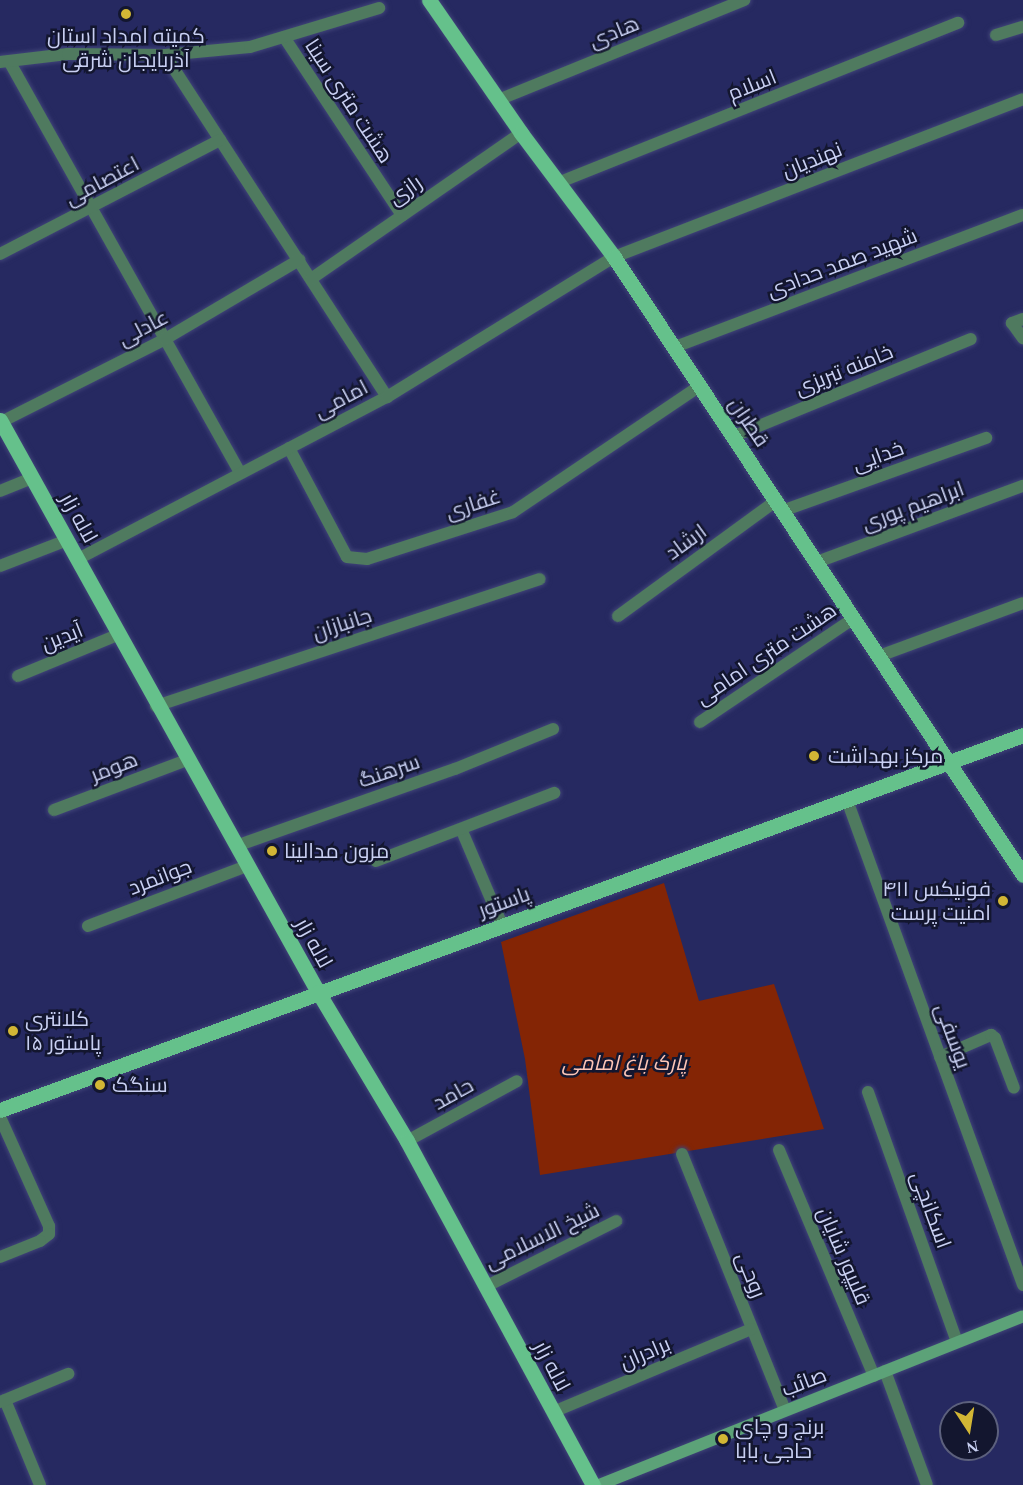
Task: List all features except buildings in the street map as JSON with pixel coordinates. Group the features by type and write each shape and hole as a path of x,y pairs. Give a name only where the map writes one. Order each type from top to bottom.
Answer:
{"main road":[{"name":"قطران","path":"429,0 521,133 560,182 614,257 1023,875"},
{"name":"لاله زار","path":"1,421 120,634 156,706 318,992 407,1141 593,1485"},
{"name":"پاستور","path":"0,1110 1023,735"},
{"name":"صائب","path":"599,1485 1023,1316"}],"street":[{"name":"هادی","path":"498,100 744,0"},
{"path":"240,473 92,209 5,62 68,54 165,55 250,47 379,8"},
{"name":"اسلام","path":"560,182 958,23"},
{"path":"996,35 1023,27"},
{"name":"هشت متری سینا","path":"284,37 402,215"},
{"path":"165,55 387,397"},
{"name":"نهندیان","path":"614,257 1023,99"},
{"name":"رازی","path":"311,279 521,133"},
{"name":"اعتصامی","path":"0,254 92,209 220,140"},
{"name":"شهید صمد حدادی","path":"675,347 1023,215"},
{"name":"امامی","path":"78,559 387,397 614,257"},
{"name":"عادلی","path":"1,421 165,339 299,260"},
{"path":"1023,319 1012,323 1023,338"},
{"name":"خامنه تبریزی","path":"732,437 971,339"},
{"name":"غفاری","path":"289,448 347,557 367,559 513,512 699,386"},
{"name":"خدایی","path":"779,506 986,438"},
{"path":"0,491 32,478"},
{"name":"ابراهیم پوری","path":"817,562 1023,486"},
{"name":"ارشاد","path":"618,616 779,506"},
{"path":"0,566 67,540"},
{"name":"جانبازان","path":"156,706 539,579"},
{"path":"879,656 1023,603"},
{"name":"هشت متری امامی","path":"700,722 854,618"},
{"name":"آیدین","path":"18,676 120,634"},
{"name":"سرهنگ","path":"236,846 455,769 553,729"},
{"name":"هومر","path":"54,810 187,760"},
{"path":"376,861 462,831 554,793"},
{"name":"یوسفی","path":"847,800 1023,1285"},
{"path":"462,831 502,925"},
{"name":"جوانمرد","path":"88,926 247,866"},
{"path":"940,1057 991,1035 995,1038 1014,1088"},
{"name":"حامد","path":"407,1141 517,1081"},
{"name":"اسکانچی","path":"868,1092 957,1342"},
{"path":"0,1117 49,1226 49,1234 40,1241 0,1257"},
{"name":"قلیپور شایان","path":"779,1150 927,1485"},
{"name":"روحی","path":"682,1154 785,1410"},
{"name":"شیخ الاسلامی","path":"485,1287 616,1221"},
{"name":"برادران","path":"553,1412 751,1329"},
{"path":"40,1485 3,1401 68,1374"}],"green space":[{"name":"پارک باغ امامی","path":"664,883 699,1001 774,984 824,1129 540,1175 525,1059 501,942"}],"place":[{"name":"کمیته امداد استان آذربایجان شرقی","path":"126,14"},
{"name":"مرکز بهداشت","path":"814,756"},
{"name":"مزون مدالینا","path":"272,851"},
{"name":"فونیکس ۴۱۱ امنیت پرست","path":"1003,901"},
{"name":"کلانتری ۱۵ پاستور","path":"13,1031"},
{"name":"سنگک","path":"100,1085"},
{"name":"برنج و چای حاجی بابا","path":"723,1439"}]}
